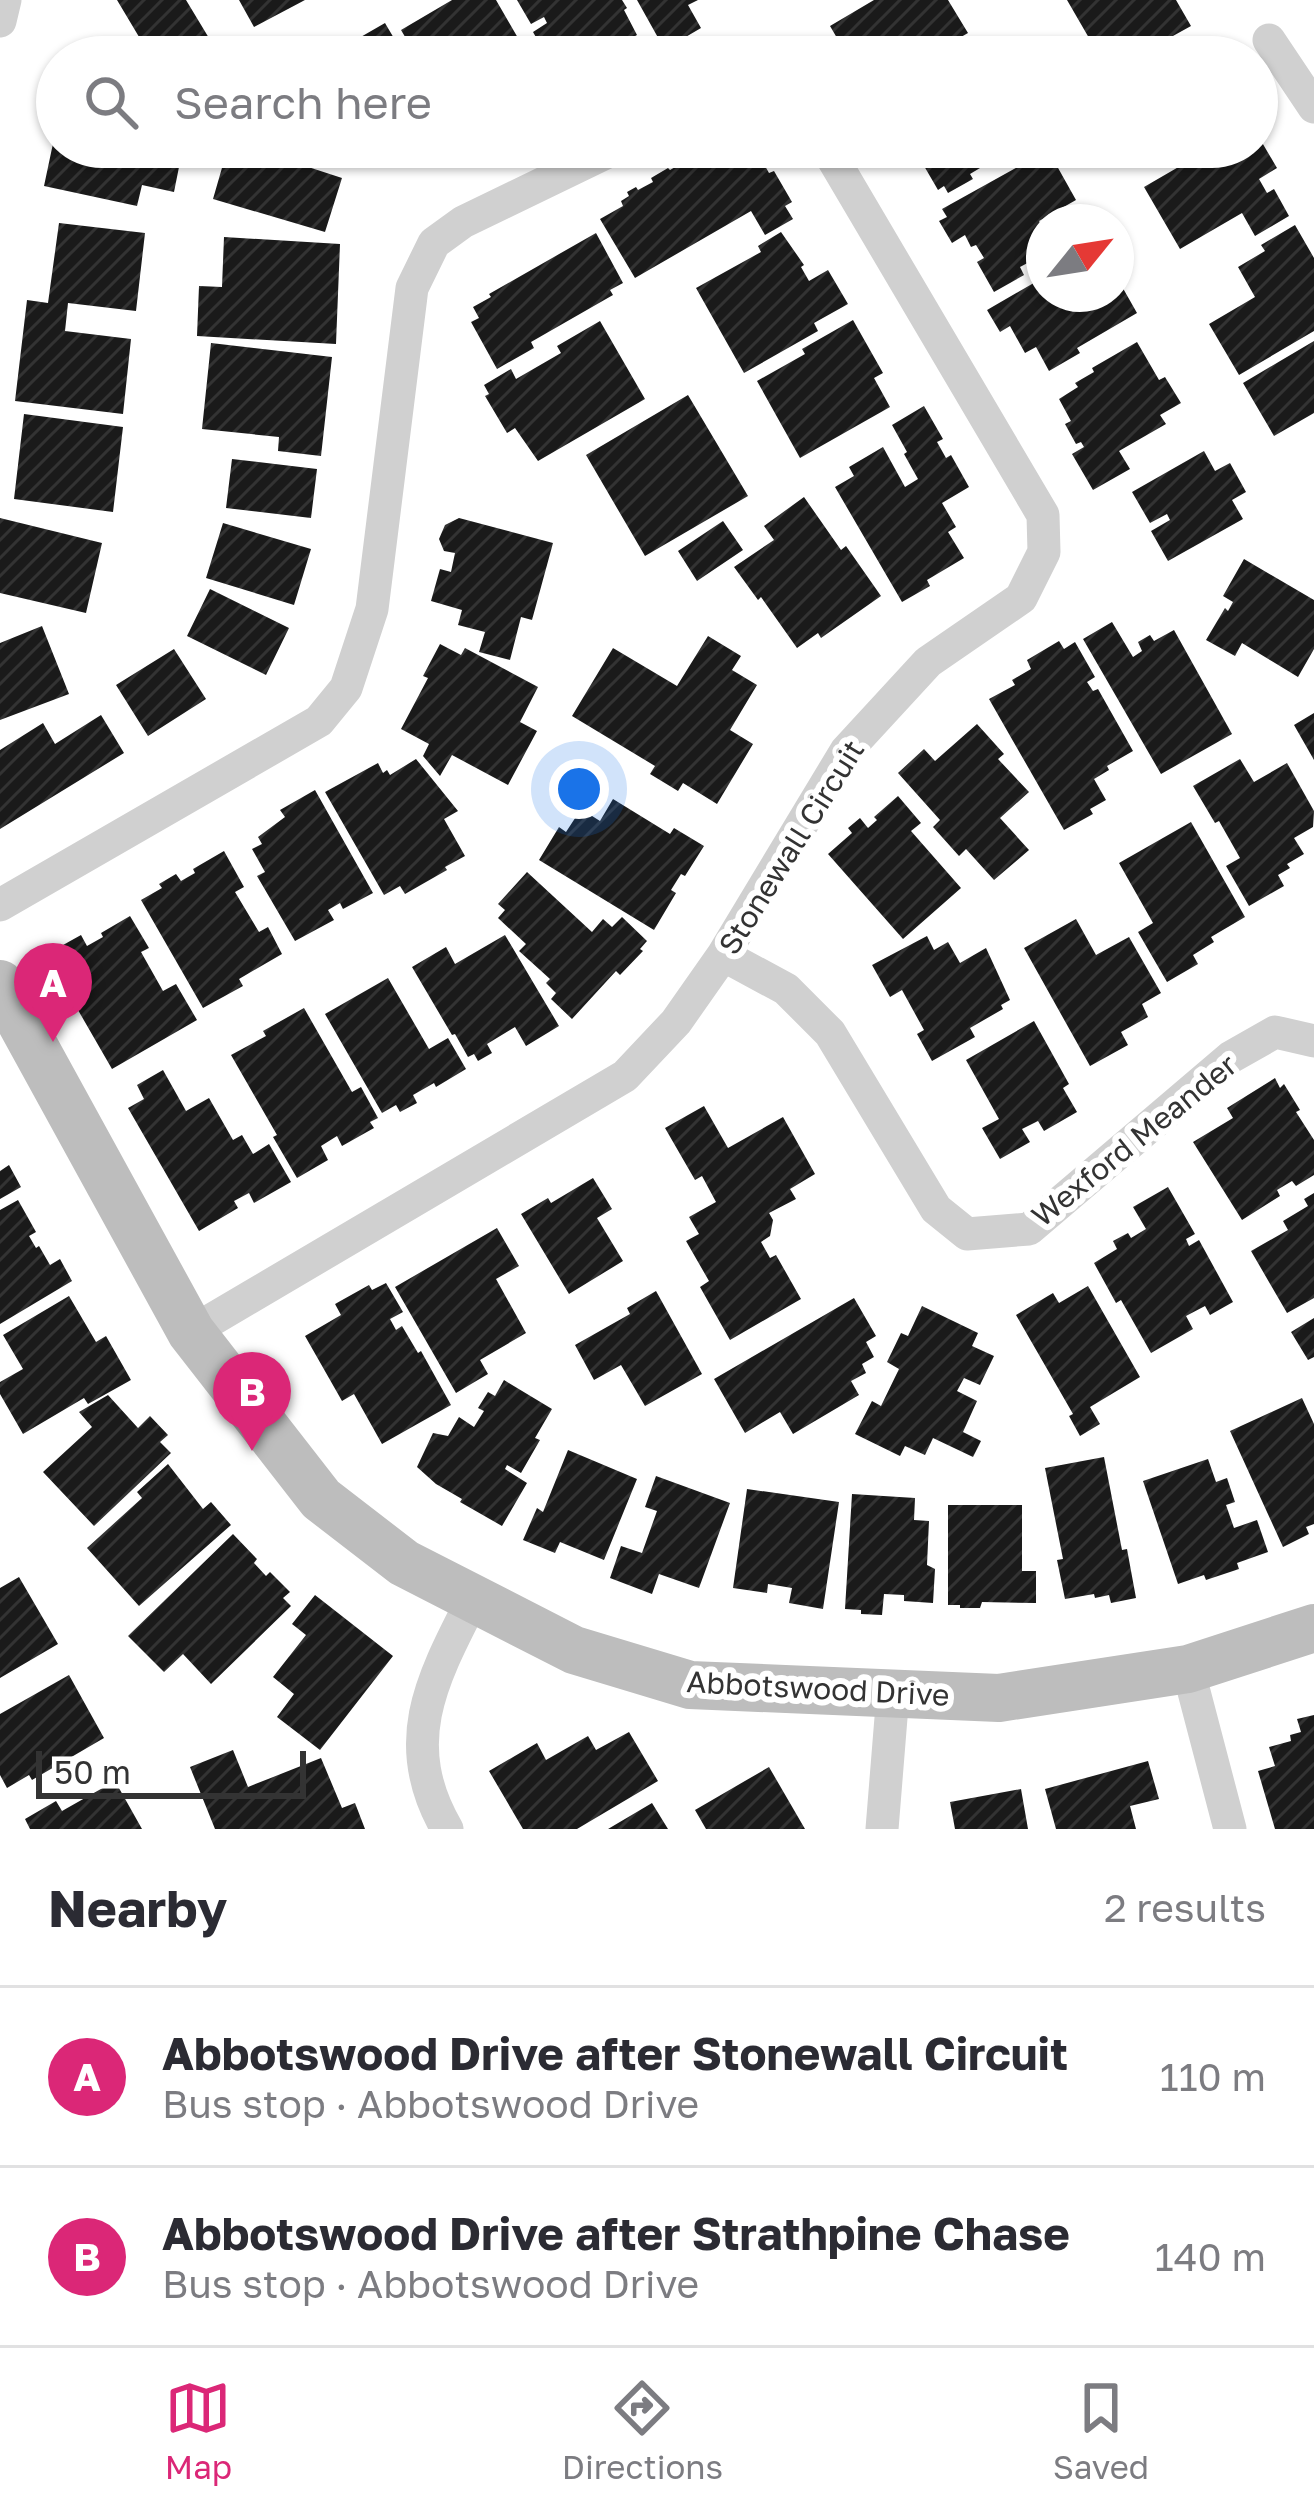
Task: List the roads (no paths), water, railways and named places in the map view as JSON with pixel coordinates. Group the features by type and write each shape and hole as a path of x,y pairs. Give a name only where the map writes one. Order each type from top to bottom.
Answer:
{"street":[{"path":"1278,53 1314,107"},
{"path":"0,905 320,721 333,705 346,688 372,610 412,288 434,243 463,222 575,168"},
{"name":"Stonewall Circuit","path":"190,1332 625,1076 676,1022 723,955 846,751 928,662 1021,598 1044,552 1042,515 838,168"},
{"name":"Wexford Meander","path":"723,955 786,989 830,1033 936,1209 967,1234 1029,1228 1231,1057 1275,1032 1314,1041"},
{"name":"Abbotswood Drive","path":"0,984 190,1332 321,1499 404,1563 574,1650 690,1685 999,1698 1188,1669 1314,1628"},
{"path":"447,1829 432,1804 420,1742 430,1690 473,1599"},
{"path":"1188,1669 1230,1829"},
{"path":"881,1829 893,1694"}],"place":[{"name":"Abbotswood Drive after Stonewall Circuit","path":"53,1042"},
{"name":"Abbotswood Drive after Strathpine Chase","path":"252,1451"}]}
